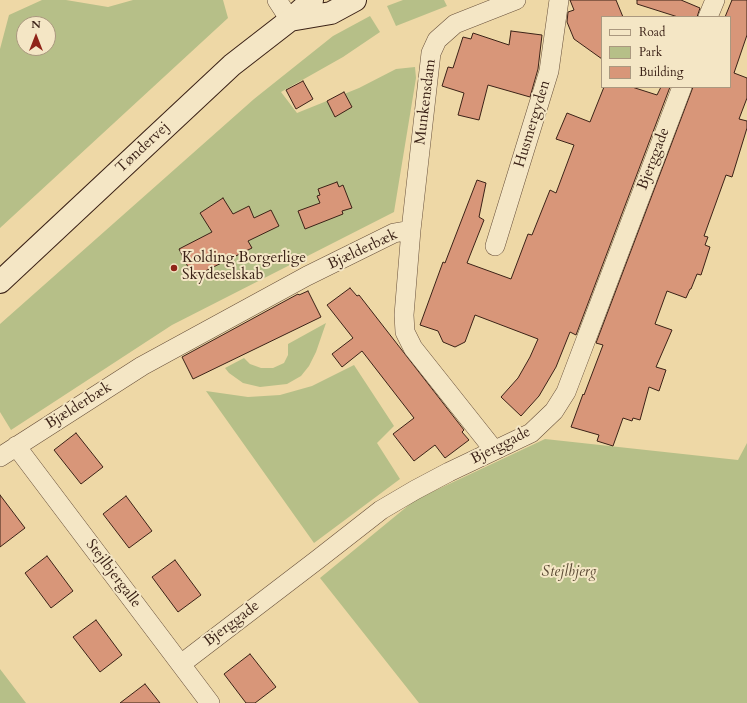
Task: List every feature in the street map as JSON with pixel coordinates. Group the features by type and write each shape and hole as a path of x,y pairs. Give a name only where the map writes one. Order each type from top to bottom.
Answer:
{"street":[{"path":"277,0 290,20"},
{"name":"Tøndervej","path":"0,282 232,65 290,20 312,0"},
{"name":"Tøndervej","path":"290,20 331,13 355,0"},
{"name":"Munkensdam","path":"411,230 431,53 437,40 455,24 516,0"},
{"name":"Husmergyden","path":"495,246 549,71 559,0"},
{"path":"708,16 715,0"},
{"name":"Bjerggade","path":"181,664 381,510 415,490 494,450 532,433 554,411 566,392 682,88"},
{"name":"Bjælderbæk","path":"0,456 154,359 307,276 394,233 411,230 404,315 405,332 413,348 494,450"},
{"name":"Stejlbjergalle","path":"16,446 210,703"}],"green space":[{"path":"42,0 66,0 108,7 133,0 223,0 228,18 0,228 0,49 9,15"},
{"path":"403,0 444,0 447,6 396,26 387,6"},
{"name":"Kolding Borgerlige Skydeselskab","path":"370,16 380,32 343,57 281,92 297,113 359,88 396,69 415,67 416,78 394,212 172,325 11,430 0,412 0,324 254,99 333,36"},
{"path":"326,323 316,352 309,366 301,376 287,384 260,387 243,383 229,373 225,368 244,358 250,364 261,368 273,368 284,363 288,355 288,344"},
{"path":"354,365 394,426 377,443 400,479 314,543 206,391 248,397 280,395 312,386"},
{"name":"Stejlbjerg","path":"545,439 738,460 747,443 747,703 419,703 320,578 415,500"},
{"path":"0,669 26,703 0,703"}],"building":[{"path":"570,0 616,0 623,16 601,16 601,58 574,39 567,22 568,12 574,10"},
{"path":"637,0 681,0 700,8 697,16 675,16 637,4"},
{"path":"732,0 747,0 747,35 734,73 747,78 747,98 739,119 747,121 747,128 732,177 726,175 704,236 708,237 705,245 710,247 701,275 697,274 686,298 667,291 655,324 672,330 656,367 666,370 659,391 649,387 640,420 633,418 632,421 623,418 613,446 597,441 599,435 571,427 603,345 596,343 693,88 731,88 731,16 725,16"},
{"path":"511,31 542,35 538,69 530,97 488,85 479,120 458,115 464,93 442,86 448,67 453,68 463,37 471,39 473,33 509,45"},
{"path":"303,81 313,99 296,109 286,90"},
{"path":"604,88 635,88 657,95 660,88 670,88 576,335 570,332 556,367 539,396 521,416 501,397 518,378 538,339 475,315 465,342 455,347 443,342 438,331 420,325 443,262 445,263 477,180 486,183 479,217 484,220 467,263 511,279 528,234 532,235 550,190 556,193 574,145 556,139 567,113 590,122"},
{"path":"344,92 352,107 335,117 327,101"},
{"path":"337,182 339,187 343,185 352,208 342,211 343,214 305,229 298,211 320,203 317,196 320,195 318,189"},
{"path":"223,198 233,214 249,206 254,218 271,210 279,226 248,241 252,248 193,277 179,249 212,232 200,213"},
{"path":"350,288 357,296 359,295 464,430 462,432 469,440 445,458 435,445 414,461 393,434 414,418 362,351 342,367 332,354 353,338 327,305"},
{"path":"308,291 321,317 193,379 182,357 298,294 299,295"},
{"path":"76,433 103,467 81,484 54,450"},
{"path":"0,495 25,528 0,547"},
{"path":"126,496 152,531 129,548 103,514"},
{"path":"47,556 73,591 51,608 25,573"},
{"path":"175,560 201,595 178,612 152,577"},
{"path":"96,620 122,655 100,672 73,637"},
{"path":"250,654 276,687 255,703 246,703 224,674"},
{"path":"145,684 160,703 120,703"}],"place":[{"name":"Kolding Borgerlige Skydeselskab","path":"174,268"}]}
